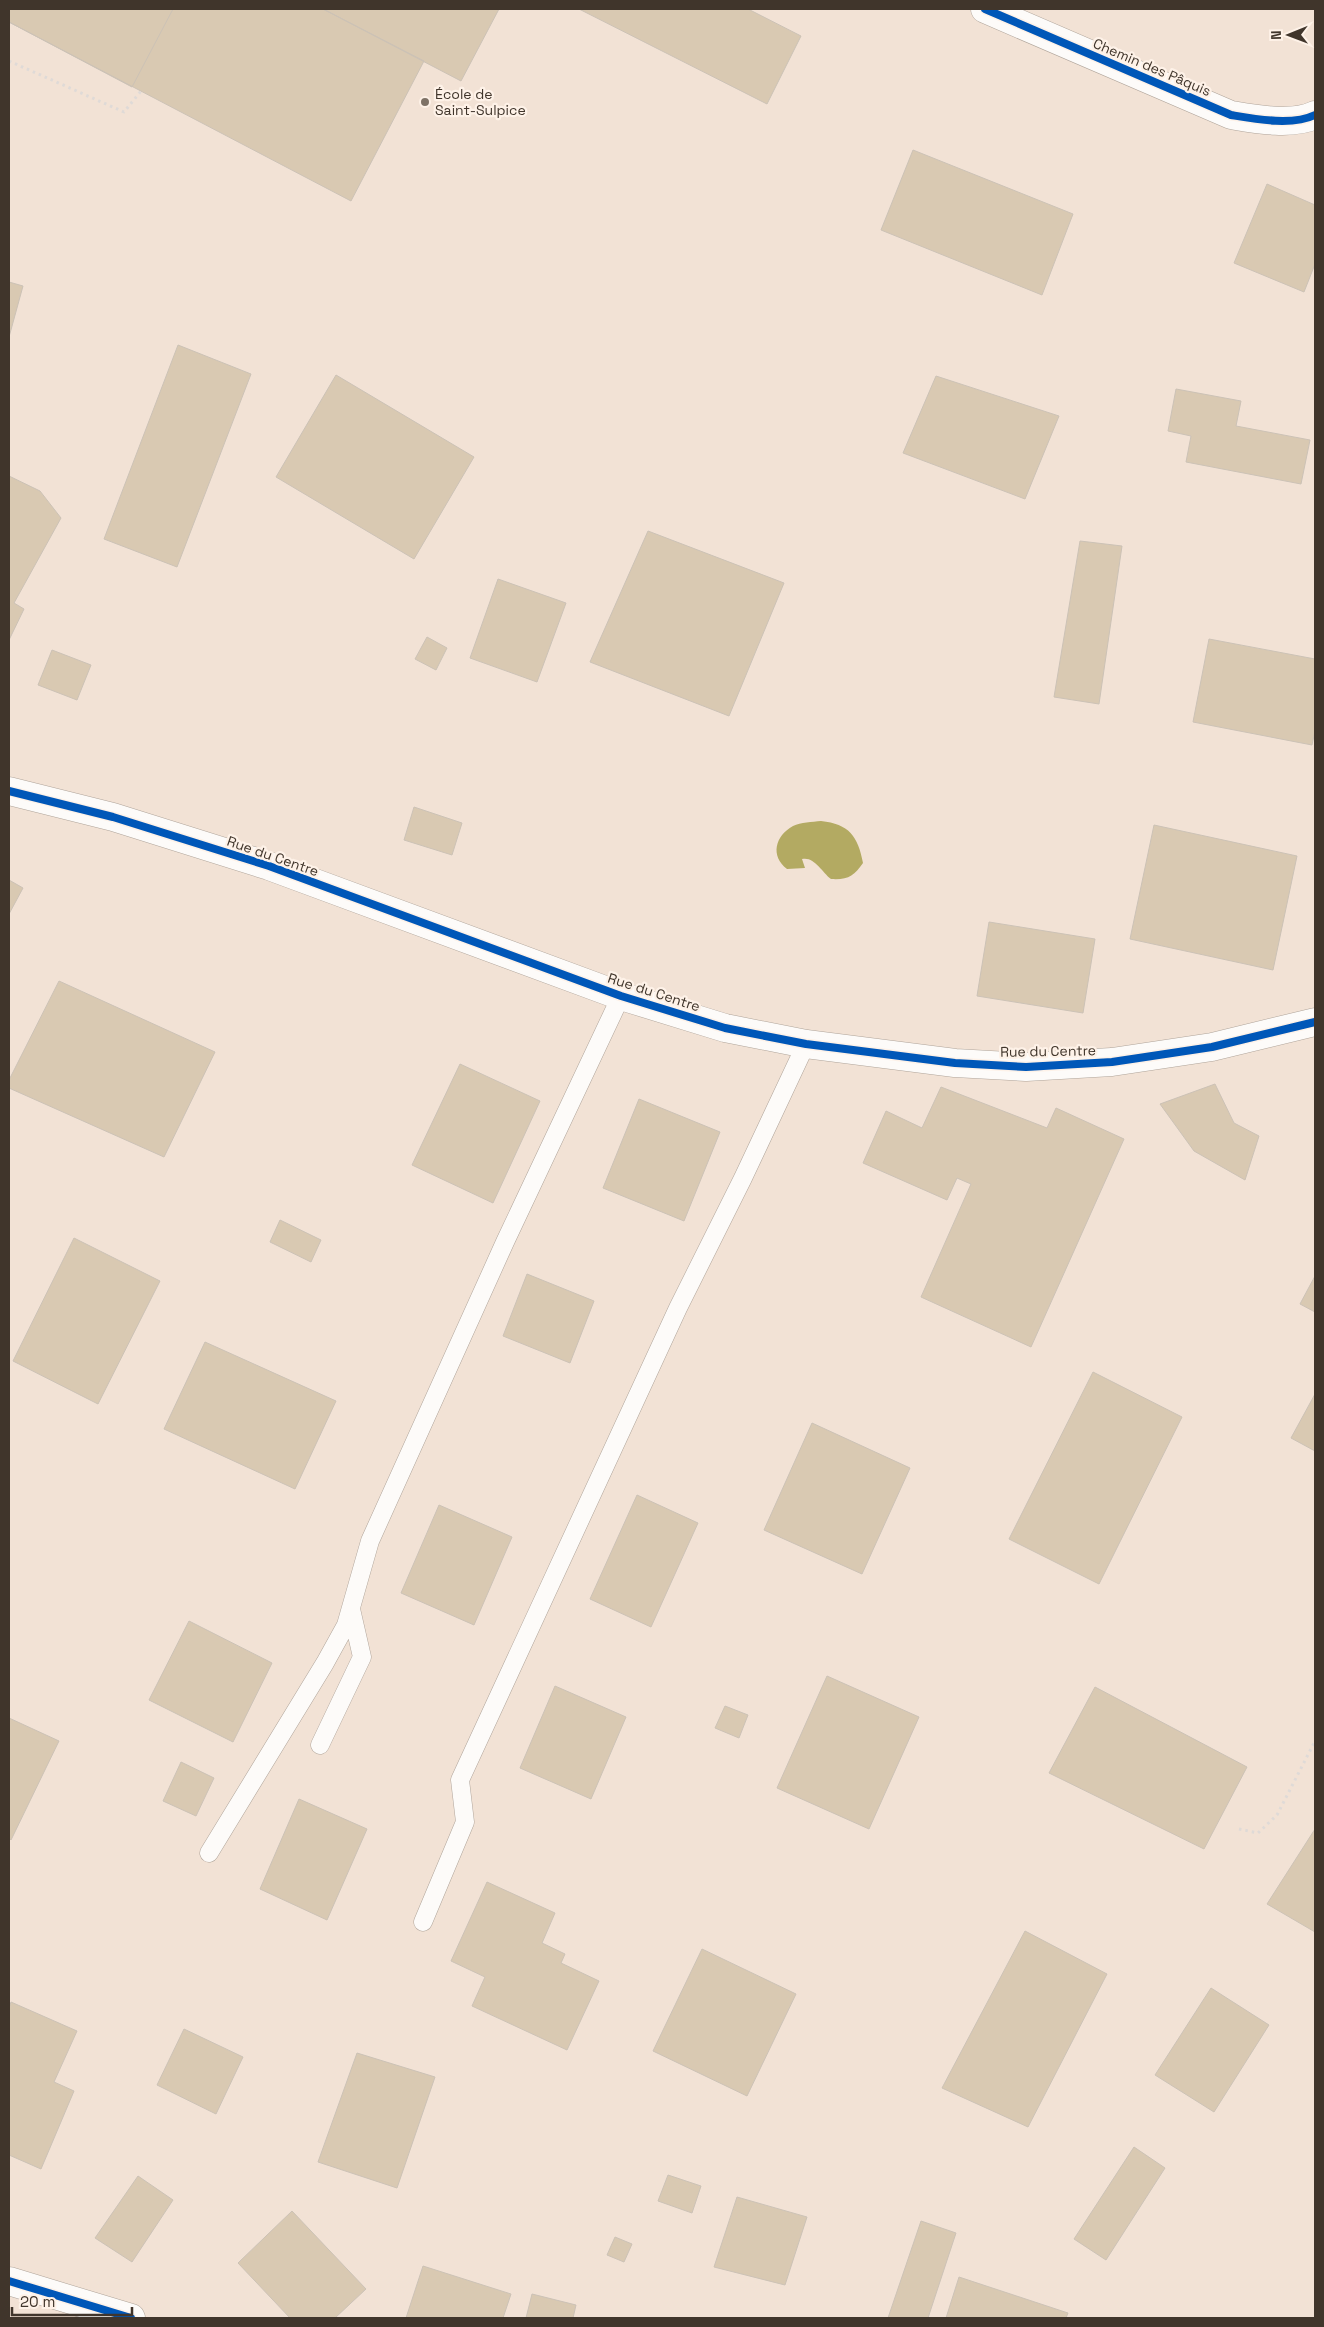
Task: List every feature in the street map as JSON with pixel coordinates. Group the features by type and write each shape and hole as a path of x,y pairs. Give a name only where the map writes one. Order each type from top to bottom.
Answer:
{"street":[{"name":"Chemin des Pâquis","path":"985,9 1231,115 1266,120 1308,118 1315,114"},
{"name":"Rue du Centre","path":"9,791 113,817 269,866 621,996 725,1028 806,1044 955,1063 1026,1067 1112,1062 1212,1047 1315,1022"},
{"path":"9,2281 131,2318"}],"lane":[{"path":"208,1853 325,1663 346,1624 370,1541 509,1233 621,996"},
{"path":"424,1922 465,1822 460,1780 678,1308 743,1178 806,1044"},
{"path":"320,1745 362,1657 351,1608"}],"path":[{"path":"9,61 124,112 140,90"},
{"path":"1240,1829 1258,1833 1277,1815 1315,1741"}],"shaded area":[{"path":"821,821 845,828 855,839 863,863 850,876 842,879 831,879 814,862 806,859 802,859 805,868 787,869 778,858 777,846 782,835 787,830 799,824"}],"building":[{"name":"École de Saint-Sulpice","path":"9,9 323,9 424,61 351,201 9,22"},
{"path":"9,9 173,9 132,87 9,22"},
{"path":"323,9 499,9 461,81"},
{"path":"579,9 748,9 801,36 767,104"},
{"path":"913,150 1073,214 1042,295 881,230"},
{"path":"1267,184 1315,205 1315,264 1304,292 1234,263"},
{"path":"9,282 23,286 9,337"},
{"path":"178,345 251,374 177,567 104,539"},
{"path":"336,375 474,457 414,559 276,477"},
{"path":"936,376 1059,416 1025,499 903,453"},
{"path":"1176,389 1241,401 1236,426 1310,440 1301,484 1186,462 1191,436 1168,431"},
{"path":"9,476 40,491 61,518 14,603 24,609 9,640"},
{"path":"648,531 784,583 729,716 590,662"},
{"path":"1080,541 1122,546 1099,704 1054,697"},
{"path":"498,579 566,603 537,682 470,658"},
{"path":"427,637 447,648 436,670 415,659"},
{"path":"1209,639 1315,659 1315,731 1312,745 1193,722"},
{"path":"52,650 91,665 77,700 38,685"},
{"path":"414,807 462,823 452,855 404,840"},
{"path":"1154,825 1297,856 1273,970 1130,939"},
{"path":"9,880 23,888 9,914"},
{"path":"989,922 1095,939 1083,1013 977,996"},
{"path":"59,981 215,1052 164,1157 9,1088 9,1080"},
{"path":"460,1064 540,1101 493,1203 412,1165"},
{"path":"1215,1084 1234,1123 1259,1136 1245,1180 1194,1151 1160,1104"},
{"path":"941,1087 1047,1128 1056,1108 1124,1139 1031,1347 921,1297 971,1184 957,1178 947,1200 863,1163 886,1111 922,1128"},
{"path":"639,1099 720,1132 684,1221 603,1188"},
{"path":"280,1220 321,1240 311,1262 270,1242"},
{"path":"74,1238 160,1281 98,1404 13,1361"},
{"path":"527,1274 594,1301 570,1363 503,1336"},
{"path":"1315,1276 1315,1312 1300,1304"},
{"path":"205,1342 336,1401 295,1489 164,1429"},
{"path":"1093,1372 1182,1417 1099,1584 1009,1539"},
{"path":"1315,1394 1315,1451 1291,1438"},
{"path":"812,1423 910,1468 862,1574 764,1530"},
{"path":"637,1495 698,1523 651,1627 590,1599"},
{"path":"439,1505 512,1537 474,1625 401,1593"},
{"path":"189,1621 272,1663 233,1742 149,1700"},
{"path":"827,1676 919,1717 869,1829 777,1788"},
{"path":"555,1686 626,1717 591,1799 520,1768"},
{"path":"1095,1687 1247,1767 1204,1849 1049,1773"},
{"path":"725,1706 748,1715 739,1738 715,1728"},
{"path":"9,1718 59,1741 11,1840 9,1838"},
{"path":"181,1762 214,1778 196,1816 163,1801"},
{"path":"299,1799 367,1829 327,1920 260,1889"},
{"path":"1315,1829 1315,1932 1267,1904"},
{"path":"487,1882 555,1913 542,1943 565,1954 561,1963 599,1981 567,2050 472,2006 485,1977 451,1961"},
{"path":"1025,1931 1107,1974 1028,2127 942,2088"},
{"path":"702,1949 796,1994 747,2096 653,2051"},
{"path":"1211,1988 1269,2025 1214,2112 1155,2075"},
{"path":"11,2002 77,2031 54,2082 74,2091 41,2169 9,2155 9,2008"},
{"path":"184,2029 243,2057 216,2114 157,2085"},
{"path":"357,2053 435,2077 397,2188 318,2162"},
{"path":"1134,2147 1165,2168 1106,2260 1074,2239"},
{"path":"668,2175 701,2186 692,2213 658,2201"},
{"path":"138,2176 173,2200 132,2262 95,2238"},
{"path":"737,2197 807,2217 785,2285 714,2267"},
{"path":"292,2211 366,2289 335,2318 290,2318 238,2263"},
{"path":"921,2221 956,2233 928,2318 888,2318"},
{"path":"615,2237 632,2244 624,2262 607,2255"},
{"path":"423,2266 511,2294 503,2318 406,2318"},
{"path":"959,2277 1068,2313 1066,2318 946,2318"},
{"path":"532,2294 576,2305 573,2318 526,2318"}],"cycle path":[{"path":"985,9 1231,115 1262,120 1285,121 1315,115"},
{"path":"9,791 113,817 269,866 621,996 725,1028 806,1044 955,1063 1026,1067 1112,1062 1212,1047 1315,1022"},
{"path":"9,2281 131,2318"}],"place":[{"name":"École de Saint-Sulpice","path":"425,102"}]}
